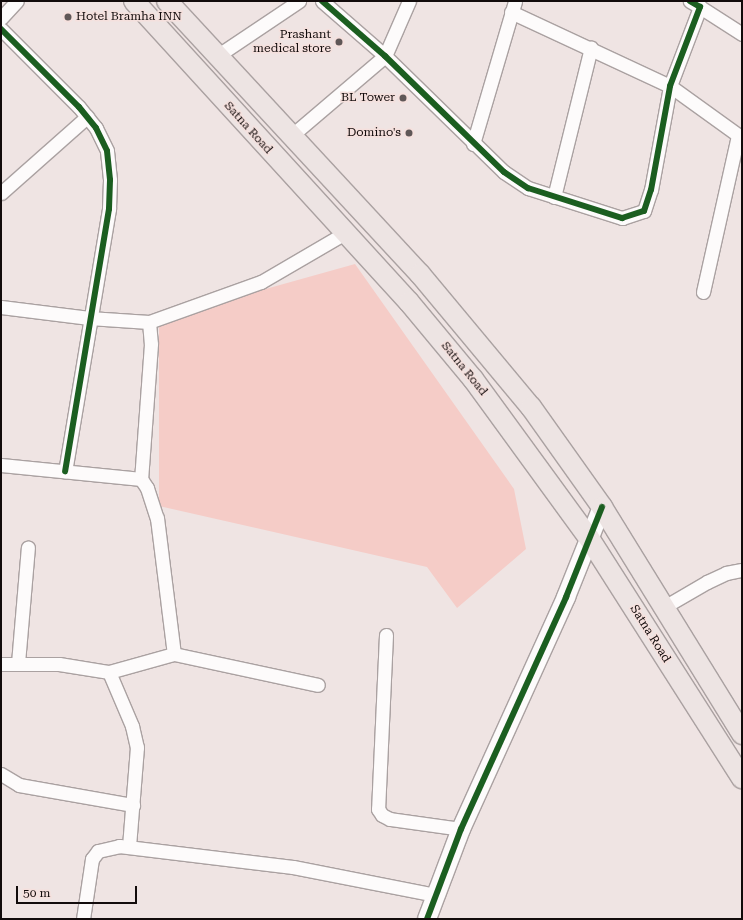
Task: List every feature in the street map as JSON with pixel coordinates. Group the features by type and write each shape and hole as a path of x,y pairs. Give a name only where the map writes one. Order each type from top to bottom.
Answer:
{"main road":[{"name":"Satna Road","path":"134,1 345,234 409,302 474,379 589,538 742,778"},
{"path":"167,1 420,274 531,407 602,507 742,734"}],"street":[{"path":"17,1 1,27 96,128 107,151 110,180 109,208 89,318 65,471"},
{"path":"217,56 299,1"},
{"path":"322,1 385,56 504,172 528,188 622,218 644,211 651,190 670,86 693,3 742,34"},
{"path":"291,136 385,56 409,1"},
{"path":"474,144 513,6 591,48 670,86 740,137 702,292"},
{"path":"554,197 591,48"},
{"path":"1,193 87,117"},
{"path":"1,307 89,318 149,322 262,282 345,234"},
{"path":"149,322 151,344 141,479 147,488 156,518 174,654"},
{"path":"1,465 141,479"},
{"path":"427,919 461,829 566,597 602,507"},
{"path":"18,663 28,547"},
{"path":"664,607 707,582 726,573 742,570"},
{"path":"386,635 378,809 382,815 390,818 461,829"},
{"path":"1,664 59,664 109,672 174,654 318,685"},
{"path":"109,672 135,736 138,762 129,847"},
{"path":"1,774 19,785 133,805"},
{"path":"82,919 95,855 98,851 108,847 129,847 293,867 436,895"}],"shaded area":[{"path":"355,264 514,489 526,549 457,608 427,567 159,506 159,319"}],"cycle path":[{"path":"322,1 385,56 504,172 528,188 622,218 644,211 651,190 670,86 700,7 690,1"},
{"path":"1,29 79,107 96,128 107,151 110,180 109,209 65,471"},
{"path":"427,919 461,829 566,597 602,507"}],"place":[{"name":"Hotel Bramha INN","path":"68,17"},
{"name":"Prashant medical store","path":"339,42"},
{"name":"BL Tower","path":"403,98"},
{"name":"Domino's","path":"409,133"}]}
